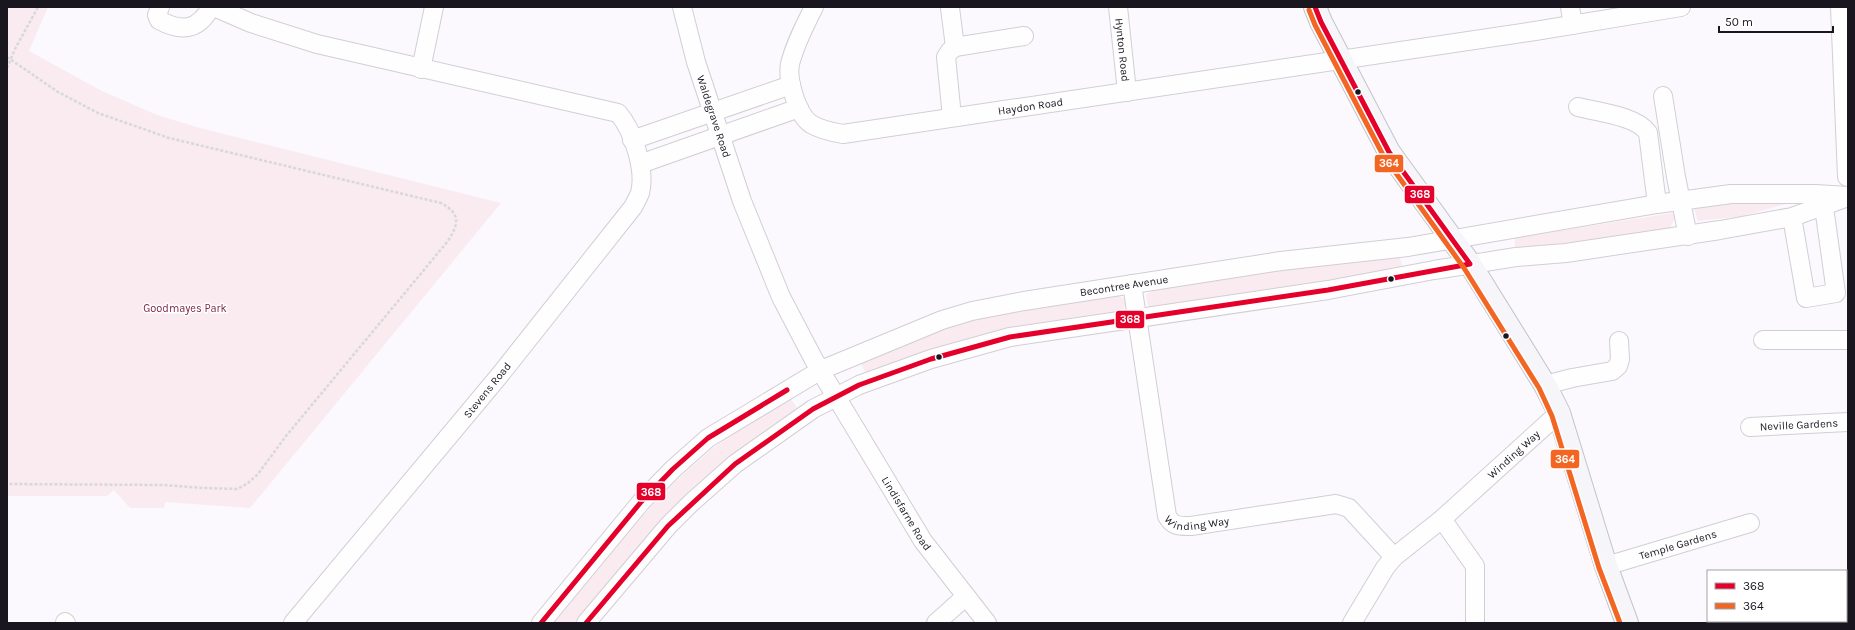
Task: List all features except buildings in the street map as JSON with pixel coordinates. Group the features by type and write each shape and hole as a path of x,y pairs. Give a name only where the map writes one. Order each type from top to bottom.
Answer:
{"main road":[{"path":"1315,7 1340,60 1389,152 1451,240 1470,264 1546,385 1559,413 1606,566 1627,623"}],"street":[{"path":"160,7 157,15 159,20 168,25 184,28 197,24 213,7"},
{"name":"Stevens Road","path":"213,7 252,23 317,44 618,114 626,124 640,164 640,194 633,207 499,376 293,623"},
{"path":"421,68 434,7"},
{"name":"Waldegrave Road","path":"682,7 696,62 742,201 781,297 836,397"},
{"path":"640,164 799,108 791,84 790,66 795,47 814,7"},
{"name":"Hynton Road","path":"1118,7 1127,92"},
{"path":"1570,7 1573,25"},
{"name":"Haydon Road","path":"799,108 809,123 824,130 843,134 1573,25 1681,7"},
{"path":"1840,7 1847,177"},
{"path":"950,8 955,47"},
{"path":"952,117 946,57 950,51 955,47 1024,36"},
{"path":"632,140 791,84"},
{"path":"1663,96 1688,236"},
{"path":"1578,107 1634,121 1644,127 1648,133 1656,204"},
{"name":"Becontree Avenue","path":"586,623 668,526 691,503 735,464 813,409 859,385 931,359 1010,337 1328,290 1470,264 1688,236 1792,217 1819,201 1830,184 1847,177"},
{"name":"Becontree Avenue","path":"541,623 641,502 673,469 708,438 821,370 921,328 972,311 1024,301 1281,261 1401,248 1656,204 1731,194 1819,201 1848,196"},
{"path":"1792,217 1806,298 1836,294 1819,201"},
{"name":"Winding Way","path":"1132,284 1167,516 1170,522 1173,525 1191,526 1336,504 1349,508 1394,557"},
{"path":"1763,340 1848,340"},
{"path":"1546,385 1572,378 1612,371 1618,366 1620,359 1620,341"},
{"name":"Lindisfarne Road","path":"836,397 923,541 965,597 987,623"},
{"name":"Winding Way","path":"1352,623 1385,568 1394,557 1442,519 1559,413"},
{"name":"Neville Gardens","path":"1750,427 1848,422"},
{"path":"1442,519 1475,566 1475,623"},
{"name":"Temple Gardens","path":"1606,566 1750,523"},
{"path":"936,623 965,597"}],"path":[{"path":"7,68 10,59 38,7"},
{"path":"7,57 58,92 98,114 169,138 441,203 452,209 456,216 456,228 448,241 286,436 258,474 247,484 237,489 163,485 7,484"}],"green space":[{"name":"Goodmayes Park","path":"7,7 48,7 29,51 100,90 157,115 200,128 501,203 250,508 165,502 164,508 130,508 114,490 107,496 7,496"},
{"path":"1739,201 1792,202 1743,216 1698,221 1694,209"},
{"path":"1673,213 1675,218 1669,230 1515,249 1515,238"},
{"path":"1399,256 1403,268 1151,308 1148,306 1146,295 1154,290 1365,258"},
{"path":"1117,295 1126,300 1127,305 1120,313 1003,331 947,345 867,376 859,359 936,328 982,316"},
{"path":"789,396 799,411 577,623 553,623 633,526 679,478 712,449 761,413"}],"transit line":[{"name":"368","path":"586,623 668,526 735,464 813,409 859,385 931,359 1010,337 1328,290 1470,264 1389,152 1321,22 1315,7"},
{"name":"364","path":"1309,10 1315,25 1383,155 1464,268 1539,388 1552,416 1599,568 1620,623"},
{"name":"368","path":"541,623 641,502 673,469 708,438 787,390"}]}
